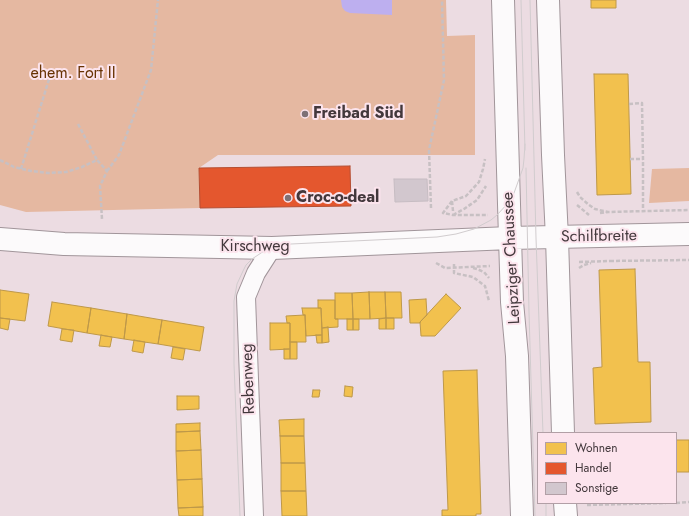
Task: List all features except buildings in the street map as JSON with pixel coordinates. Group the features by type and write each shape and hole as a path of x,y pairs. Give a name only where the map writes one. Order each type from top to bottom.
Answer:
{"main road":[{"name":"Leipziger Chaussee","path":"503,0 512,302 518,356 522,516"},
{"path":"548,0 563,432"},
{"name":"Schilfbreite","path":"510,238 689,234"},
{"name":"Kirschweg","path":"0,238 64,244 272,248 510,238"}],"street":[{"name":"Rebenweg","path":"254,516 246,297 256,273 272,248"}],"path":[{"path":"102,219 100,186 107,171 119,154 151,70 158,0"},
{"path":"430,208 429,150 444,80 442,0"},
{"path":"21,169 51,72"},
{"path":"629,104 642,103 643,211"},
{"path":"78,124 97,160 107,171"},
{"name":"Leipziger Chaussee","path":"452,201 466,196 479,182 485,157"},
{"path":"630,159 643,159"},
{"path":"0,160 14,167 31,172 48,173 66,172 97,160"},
{"name":"Leipziger Chaussee","path":"453,215 477,200 487,184"},
{"name":"Schilfbreite","path":"575,190 580,198 589,205 601,211 689,210"},
{"path":"452,201 453,211"},
{"path":"443,213 452,201"},
{"name":"Schilfbreite","path":"576,270 584,265 596,262 689,260"},
{"path":"454,264 454,273 473,277 485,286 490,303"},
{"path":"465,267 484,272 492,281"},
{"path":"677,503 689,502"},
{"path":"571,508 647,504"}],"green space":[{"name":"ehem. Fort II","path":"0,0 446,0 447,36 475,35 475,155 218,155 199,168 200,208 26,212 0,205"},
{"path":"689,168 689,201 649,203 652,169"}],"shaded area":[{"path":"341,0 392,0 392,15 350,13 345,11 342,7"}],"tram line":[{"path":"521,0 525,150"},
{"path":"530,0 543,432"},
{"path":"240,516 234,364 234,301 237,284 246,265 264,251 291,244 437,237 474,229 491,220 509,202 523,168 525,144"},
{"path":"526,168 535,516"},
{"path":"546,504 546,516"}],"place":[{"name":"Freibad Süd","path":"305,114"},
{"name":"Croc-o-deal","path":"288,198"}]}
